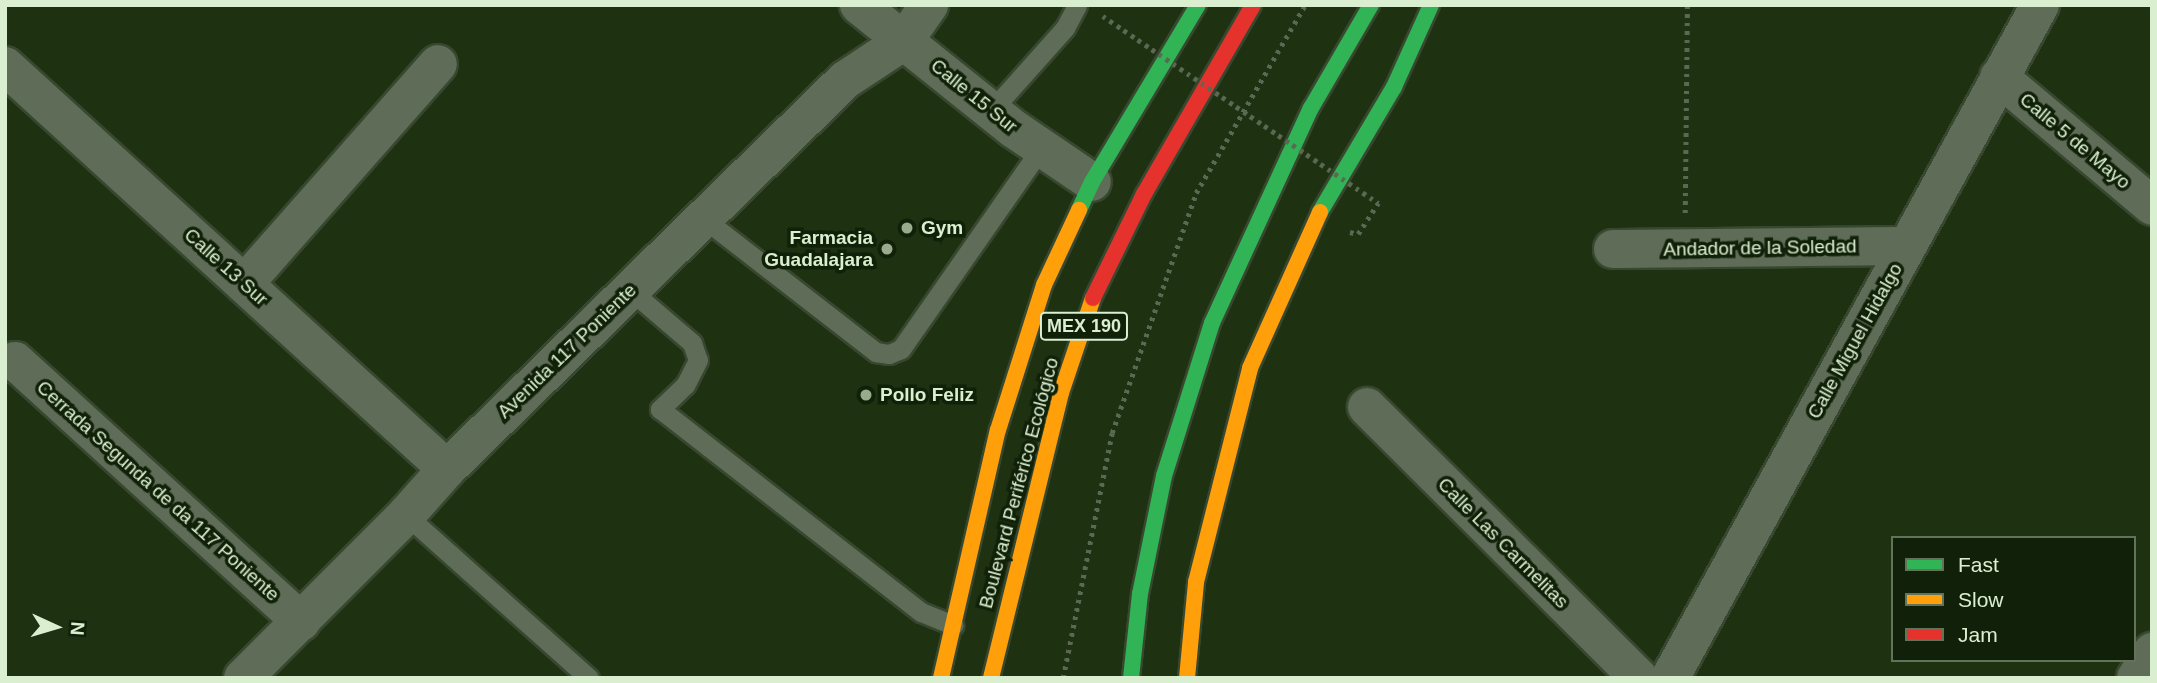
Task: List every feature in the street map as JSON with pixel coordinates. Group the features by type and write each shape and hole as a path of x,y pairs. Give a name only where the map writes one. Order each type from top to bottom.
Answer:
{"main road":[{"name":"Boulevard Periférico Ecológico","path":"941,678 998,430 1044,285 1092,182 1198,5"},
{"name":"Boulevard Periférico Ecológico","path":"991,678 1061,393 1096,289 1144,194 1253,5"},
{"path":"1131,678 1140,594 1164,476 1212,323 1311,108 1371,5"},
{"path":"1187,678 1196,583 1222,469 1250,368 1313,223 1394,87 1431,5"}],"street":[{"name":"Calle 15 Sur","path":"859,5 1041,148 1092,182"},
{"path":"904,41 929,5"},
{"path":"1394,87 1449,5"},
{"name":"Calle Miguel Hidalgo","path":"1670,678 2040,5"},
{"name":"Avenida 117 Poniente","path":"243,678 406,515 447,469 845,80 904,41"},
{"path":"244,284 438,64"},
{"name":"Calle 13 Sur","path":"5,66 447,469"},
{"name":"Calle 5 de Mayo","path":"1999,76 2152,206"},
{"name":"Andador de la Soledad","path":"1613,249 1907,246"},
{"name":"Cerrada Segunda de da 117 Poniente","path":"15,361 300,621"},
{"name":"Calle Las Carmelitas","path":"1367,407 1639,678"},
{"path":"2136,678 2152,652"}],"lane":[{"path":"991,110 1065,28 1077,5"},
{"path":"703,218 876,352 889,354 901,349 1041,148"},
{"path":"630,290 692,344 698,360 685,385 660,409 921,612 953,625"},
{"path":"406,515 589,678"}],"path":[{"path":"1063,678 1112,433 1196,193 1305,5"},
{"path":"1685,248 1687,5"},
{"path":"1104,16 1378,203 1358,234"}],"traffic: fast":[{"path":"1079,210 1092,182 1198,5"},
{"path":"1131,678 1140,594 1164,476 1212,323 1311,108 1371,5"},
{"path":"1320,212 1394,87 1431,5"}],"traffic: slow":[{"path":"941,678 998,430 1044,285 1079,210"},
{"path":"1187,678 1196,582 1250,368 1320,212"},
{"path":"991,678 1061,393 1093,298"}],"traffic: jam":[{"path":"1093,298 1144,194 1253,5"}],"place":[{"name":"Gym","path":"907,228"},
{"name":"Farmacia Guadalajara","path":"887,249"},
{"name":"Pollo Feliz","path":"866,395"}]}
